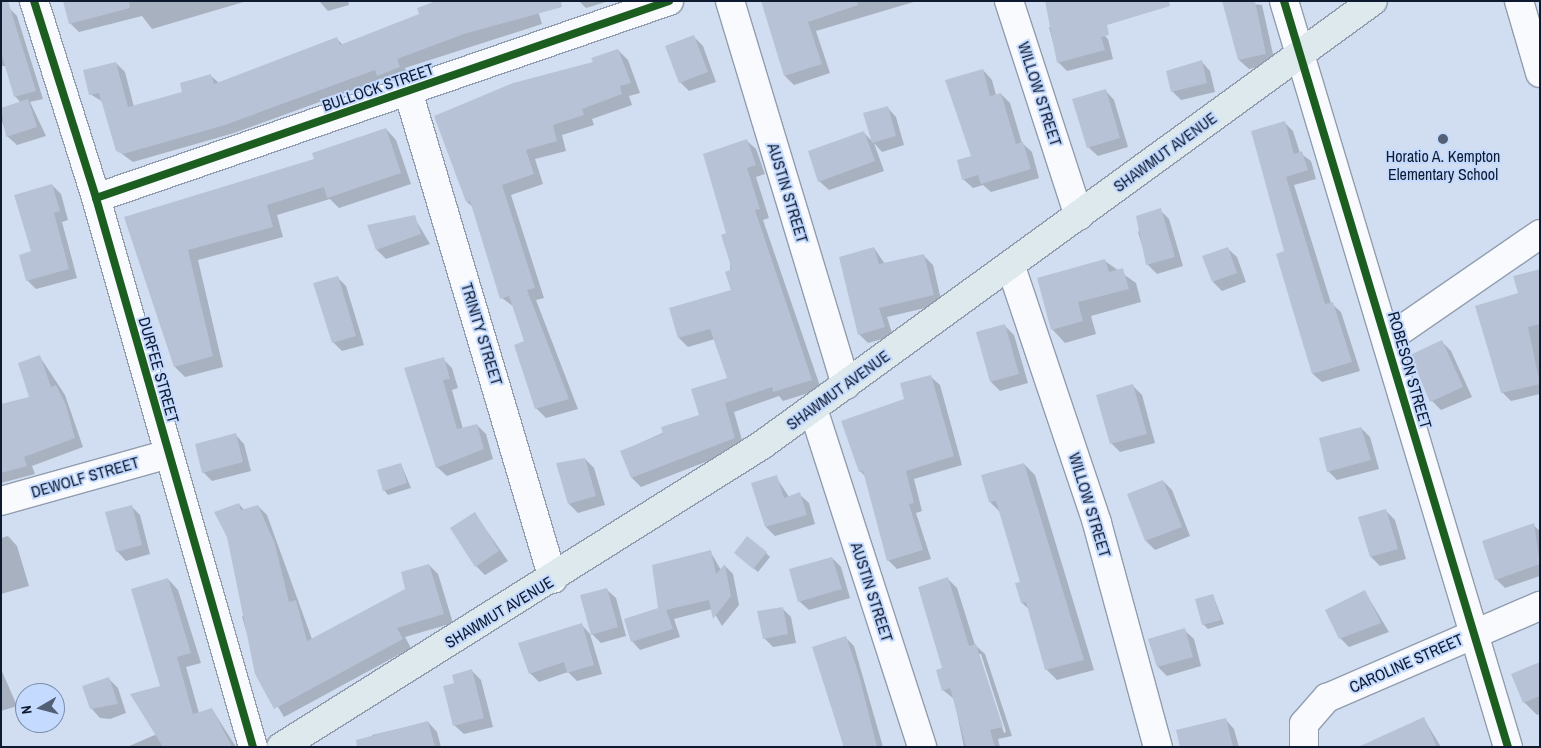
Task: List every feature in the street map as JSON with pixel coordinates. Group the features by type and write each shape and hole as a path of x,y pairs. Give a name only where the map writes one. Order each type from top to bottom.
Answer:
{"main road":[{"name":"SHAWMUT AVENUE","path":"281,747 553,578 813,409 1011,267 1373,1"}],"street":[{"name":"DURFEE STREET","path":"34,1 96,198 253,747"},
{"name":"BULLOCK STREET","path":"96,198 669,1"},
{"name":"AUSTIN STREET","path":"730,1 846,385"},
{"name":"WILLOW STREET","path":"1009,1 1079,216"},
{"name":"ROBESON STREET","path":"1284,1 1388,339 1472,634 1508,747"},
{"path":"1519,1 1540,72"},
{"name":"TRINITY STREET","path":"408,91 553,578"},
{"path":"1388,339 1540,234"},
{"name":"WILLOW STREET","path":"1011,267 1097,523 1158,747"},
{"name":"AUSTIN STREET","path":"813,409 922,747"},
{"name":"DEWOLF STREET","path":"1,501 168,454"},
{"name":"CAROLINE STREET","path":"1304,747 1304,724 1326,698 1540,606"}],"building":[{"path":"1,1 8,1 36,91 14,97 1,52"},
{"path":"63,1 129,1 130,8 69,24"},
{"path":"436,1 561,1 562,7 464,34 397,59 400,67 377,76 375,70 225,125 123,154 116,151 99,93 89,95 83,70 116,62 128,107 182,92 180,83 211,74 214,84 337,37 340,45 419,14 417,8"},
{"path":"761,1 857,1 858,5 808,22 822,64 784,76"},
{"path":"1045,1 1169,1 1170,6 1107,25 1109,35 1101,37 1105,50 1057,63"},
{"path":"1222,1 1255,1 1266,54 1238,60"},
{"path":"694,35 708,72 679,83 665,46"},
{"path":"618,49 631,83 620,86 622,94 582,109 584,115 553,125 557,141 526,150 534,174 502,185 535,288 527,290 569,399 535,409 514,345 524,341 509,296 500,299 470,201 466,202 434,116 513,83 593,62 591,58"},
{"path":"1202,60 1207,83 1171,92 1166,71"},
{"path":"983,69 990,96 1001,93 1016,144 1023,142 1031,169 981,184 978,175 962,180 957,160 971,156 945,80"},
{"path":"1106,89 1120,138 1087,148 1072,99"},
{"path":"28,99 37,127 6,137 1,108"},
{"path":"888,106 896,136 872,143 863,113"},
{"path":"1285,121 1294,154 1302,151 1308,170 1286,177 1325,304 1333,302 1352,362 1312,374 1276,254 1284,251 1251,131"},
{"path":"386,128 401,173 327,198 324,187 267,205 273,227 188,250 213,356 174,367 124,217 314,159 312,153"},
{"path":"864,131 875,161 818,182 808,151"},
{"path":"747,139 756,165 747,168 760,209 755,210 812,380 773,392 772,387 725,403 735,438 631,478 620,451 663,434 661,427 699,415 691,389 727,378 710,329 678,338 669,308 731,290 725,272 732,269 721,235 726,233 703,154"},
{"path":"52,184 60,211 54,213 69,269 26,281 19,255 31,251 14,195"},
{"path":"1161,208 1175,257 1146,265 1136,216"},
{"path":"415,215 421,234 376,250 367,225"},
{"path":"874,247 879,264 924,254 934,295 879,308 885,327 858,335 839,257"},
{"path":"1228,247 1237,273 1212,282 1202,256"},
{"path":"1105,259 1109,272 1123,268 1129,289 1078,302 1083,321 1051,330 1037,278"},
{"path":"1540,269 1540,324 1528,327 1540,384 1501,393 1475,306 1518,293 1513,276"},
{"path":"338,276 356,336 332,343 313,283"},
{"path":"1005,324 1019,374 990,382 976,332"},
{"path":"1442,340 1463,387 1430,402 1410,355"},
{"path":"40,355 51,387 56,385 66,405 75,438 24,457 27,466 1,473 1,404 29,397 18,363"},
{"path":"444,357 450,379 443,380 457,429 477,424 484,449 436,468 404,368"},
{"path":"931,375 954,456 906,471 914,503 909,504 923,550 887,561 863,471 859,472 841,421 904,399 900,383"},
{"path":"1133,384 1147,434 1110,444 1096,395"},
{"path":"1361,427 1371,460 1327,472 1319,438"},
{"path":"236,433 243,462 202,473 195,444"},
{"path":"585,458 596,496 568,504 556,463"},
{"path":"401,463 407,483 383,491 377,470"},
{"path":"1024,463 1084,660 1045,670 1026,602 1021,603 1015,583 1020,582 996,501 989,502 981,475"},
{"path":"777,475 784,498 800,492 807,515 765,527 751,483"},
{"path":"1163,480 1182,527 1145,541 1127,494"},
{"path":"239,503 241,510 258,505 275,544 289,602 296,600 307,641 405,589 401,572 429,564 444,614 397,628 403,639 274,709 255,674 227,537 214,512"},
{"path":"132,505 142,545 116,552 105,512"},
{"path":"1386,509 1398,549 1370,557 1358,517"},
{"path":"475,512 499,551 475,567 450,528"},
{"path":"1534,523 1540,564 1495,580 1482,541"},
{"path":"747,536 767,552 753,569 734,553"},
{"path":"711,550 716,574 725,564 731,596 713,619 709,600 666,610 673,629 631,642 624,619 658,608 652,565"},
{"path":"832,557 842,589 798,602 789,569"},
{"path":"948,577 969,646 976,644 1003,727 990,730 995,747 966,747 950,688 942,691 936,670 942,668 918,587"},
{"path":"168,578 191,653 177,657 193,714 212,708 232,747 163,747 130,694 160,686 131,589"},
{"path":"607,588 618,627 591,635 580,595"},
{"path":"1365,590 1381,623 1339,639 1325,610"},
{"path":"1213,594 1221,620 1202,625 1195,599"},
{"path":"783,607 788,634 763,639 757,611"},
{"path":"582,623 594,665 567,673 564,662 529,674 518,643"},
{"path":"1185,628 1193,657 1157,667 1148,639"},
{"path":"846,636 859,675 877,747 844,747 812,647"},
{"path":"1540,662 1540,696 1523,703 1511,674"},
{"path":"472,669 484,718 453,726 443,686 454,683 452,675"},
{"path":"109,677 118,704 90,709 82,686"},
{"path":"1424,717 1437,747 1358,747"},
{"path":"1226,718 1233,747 1180,747 1176,730"},
{"path":"428,721 435,747 357,747 356,740"}],"cycle path":[{"path":"34,1 96,198 253,747"},
{"path":"96,198 669,1"},
{"path":"1284,1 1508,747"}],"place":[{"name":"Horatio A. Kempton Elementary School","path":"1443,139"}]}
